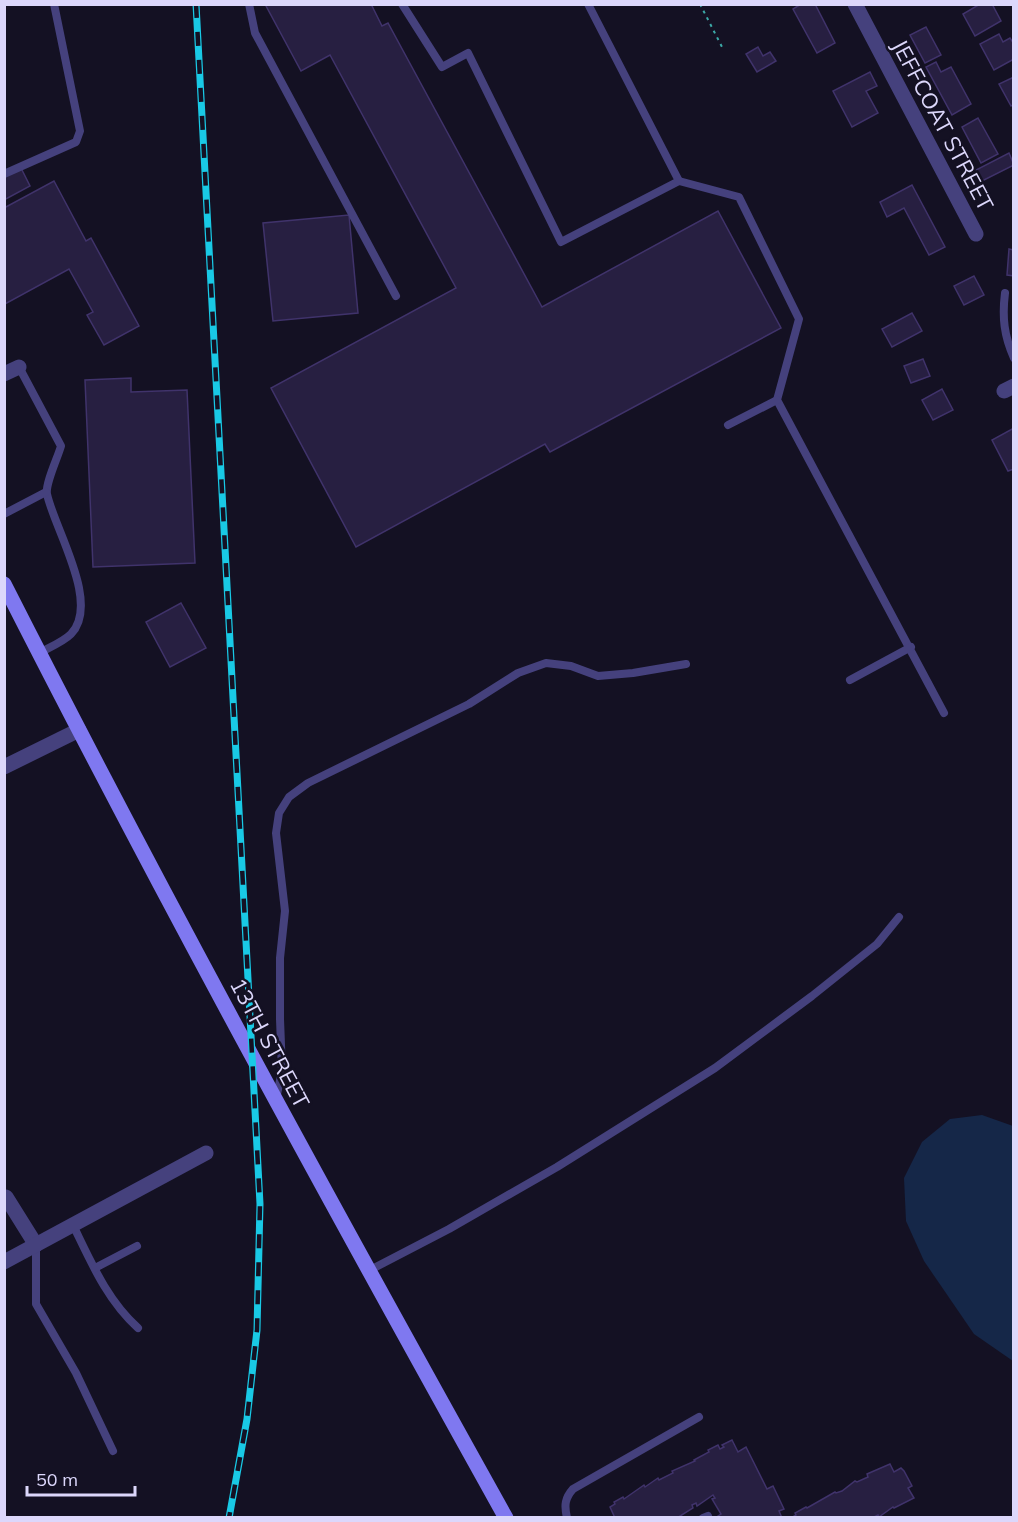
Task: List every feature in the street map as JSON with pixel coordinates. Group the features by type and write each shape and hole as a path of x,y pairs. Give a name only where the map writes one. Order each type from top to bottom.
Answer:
{"street":[{"name":"JEFFCOAT STREET","path":"855,4 976,234"},
{"path":"4,374 19,367"},
{"name":"13TH STREET","path":"4,584 275,1100 506,1518"},
{"path":"4,767 79,730"},
{"path":"4,1262 206,1153"},
{"path":"6,1197 36,1245"}],"lane":[{"path":"4,174 76,142 80,131 54,4"},
{"path":"249,4 255,33 396,296"},
{"path":"402,4 442,67 468,53 561,242 679,181 740,197 799,319 777,400 944,713"},
{"path":"588,4 679,181"},
{"path":"1005,293 1002,320 1007,342 1014,358"},
{"path":"19,367 61,446 46,492 79,583 81,610 78,625 71,635 39,653"},
{"path":"728,425 777,400"},
{"path":"4,514 46,492"},
{"path":"850,680 910,647"},
{"path":"275,1100 282,1071 280,958 285,911 276,833 279,813 289,797 309,783 469,704 518,673 546,663 571,666 598,676 686,664"},
{"path":"369,1270 449,1229 557,1167 715,1068 859,959 877,944 899,917"},
{"path":"73,1225 110,1297 122,1314 138,1328"},
{"path":"36,1245 36,1304 76,1373 113,1451"},
{"path":"95,1268 137,1246"},
{"path":"567,1518 566,1497 573,1489 699,1418"}],"path":[{"path":"700,4 722,47"}],"water":[{"path":"982,1115 1013,1126 1013,1361 974,1334 924,1261 906,1221 904,1178 922,1142 950,1119"}],"building":[{"path":"265,4 371,4 382,26 388,23 542,307 718,211 781,328 550,452 545,444 356,547 271,388 456,288 330,55 301,71"},
{"path":"801,4 815,4 835,43 817,53 793,9"},
{"path":"980,4 992,4 1001,21 975,36 963,14"},
{"path":"926,27 941,55 925,63 910,35"},
{"path":"999,34 1003,42 1010,38 1014,44 1014,59 994,70 980,44"},
{"path":"758,47 763,56 770,52 776,61 757,72 746,54"},
{"path":"936,62 941,72 951,67 971,104 952,115 926,67"},
{"path":"870,72 877,86 866,91 878,113 852,127 833,91"},
{"path":"1014,77 1014,104 1011,106 999,84"},
{"path":"978,118 998,154 981,163 962,127"},
{"path":"1009,153 1014,165 982,181 976,170"},
{"path":"21,168 30,186 4,200 4,177"},
{"path":"54,181 86,241 91,238 139,326 104,345 87,315 93,312 69,269 5,304 4,302 4,208"},
{"path":"912,185 945,247 929,255 904,208 887,217 880,202"},
{"path":"349,215 358,313 273,321 263,223"},
{"path":"1009,249 1014,250 1014,276 1007,275"},
{"path":"974,276 984,295 964,305 954,286"},
{"path":"912,313 922,331 892,347 882,329"},
{"path":"923,359 930,376 911,383 904,366"},
{"path":"131,378 131,392 187,390 195,563 93,567 85,380"},
{"path":"942,389 953,410 933,420 922,400"},
{"path":"1014,428 1014,469 1008,471 992,440"},
{"path":"181,603 206,648 170,667 146,622"},
{"path":"732,1440 738,1452 746,1447 767,1489 773,1486 784,1509 779,1511 782,1518 715,1518 721,1514 712,1499 715,1498 713,1495 697,1506 696,1503 692,1505 693,1508 677,1518 615,1518 610,1507 615,1504 614,1502 623,1497 624,1499 644,1485 645,1487 658,1478 659,1480 673,1473 672,1471 695,1461 718,1445 720,1449 724,1447 722,1445"},
{"path":"890,1464 894,1472 901,1468 904,1471 912,1486 908,1488 914,1498 893,1507 879,1517 878,1515 872,1518 791,1518 806,1507 835,1492 842,1491 855,1481 868,1477 867,1474"}],"railway":[{"path":"196,4 260,1204 257,1330 247,1419 229,1518"}]}
